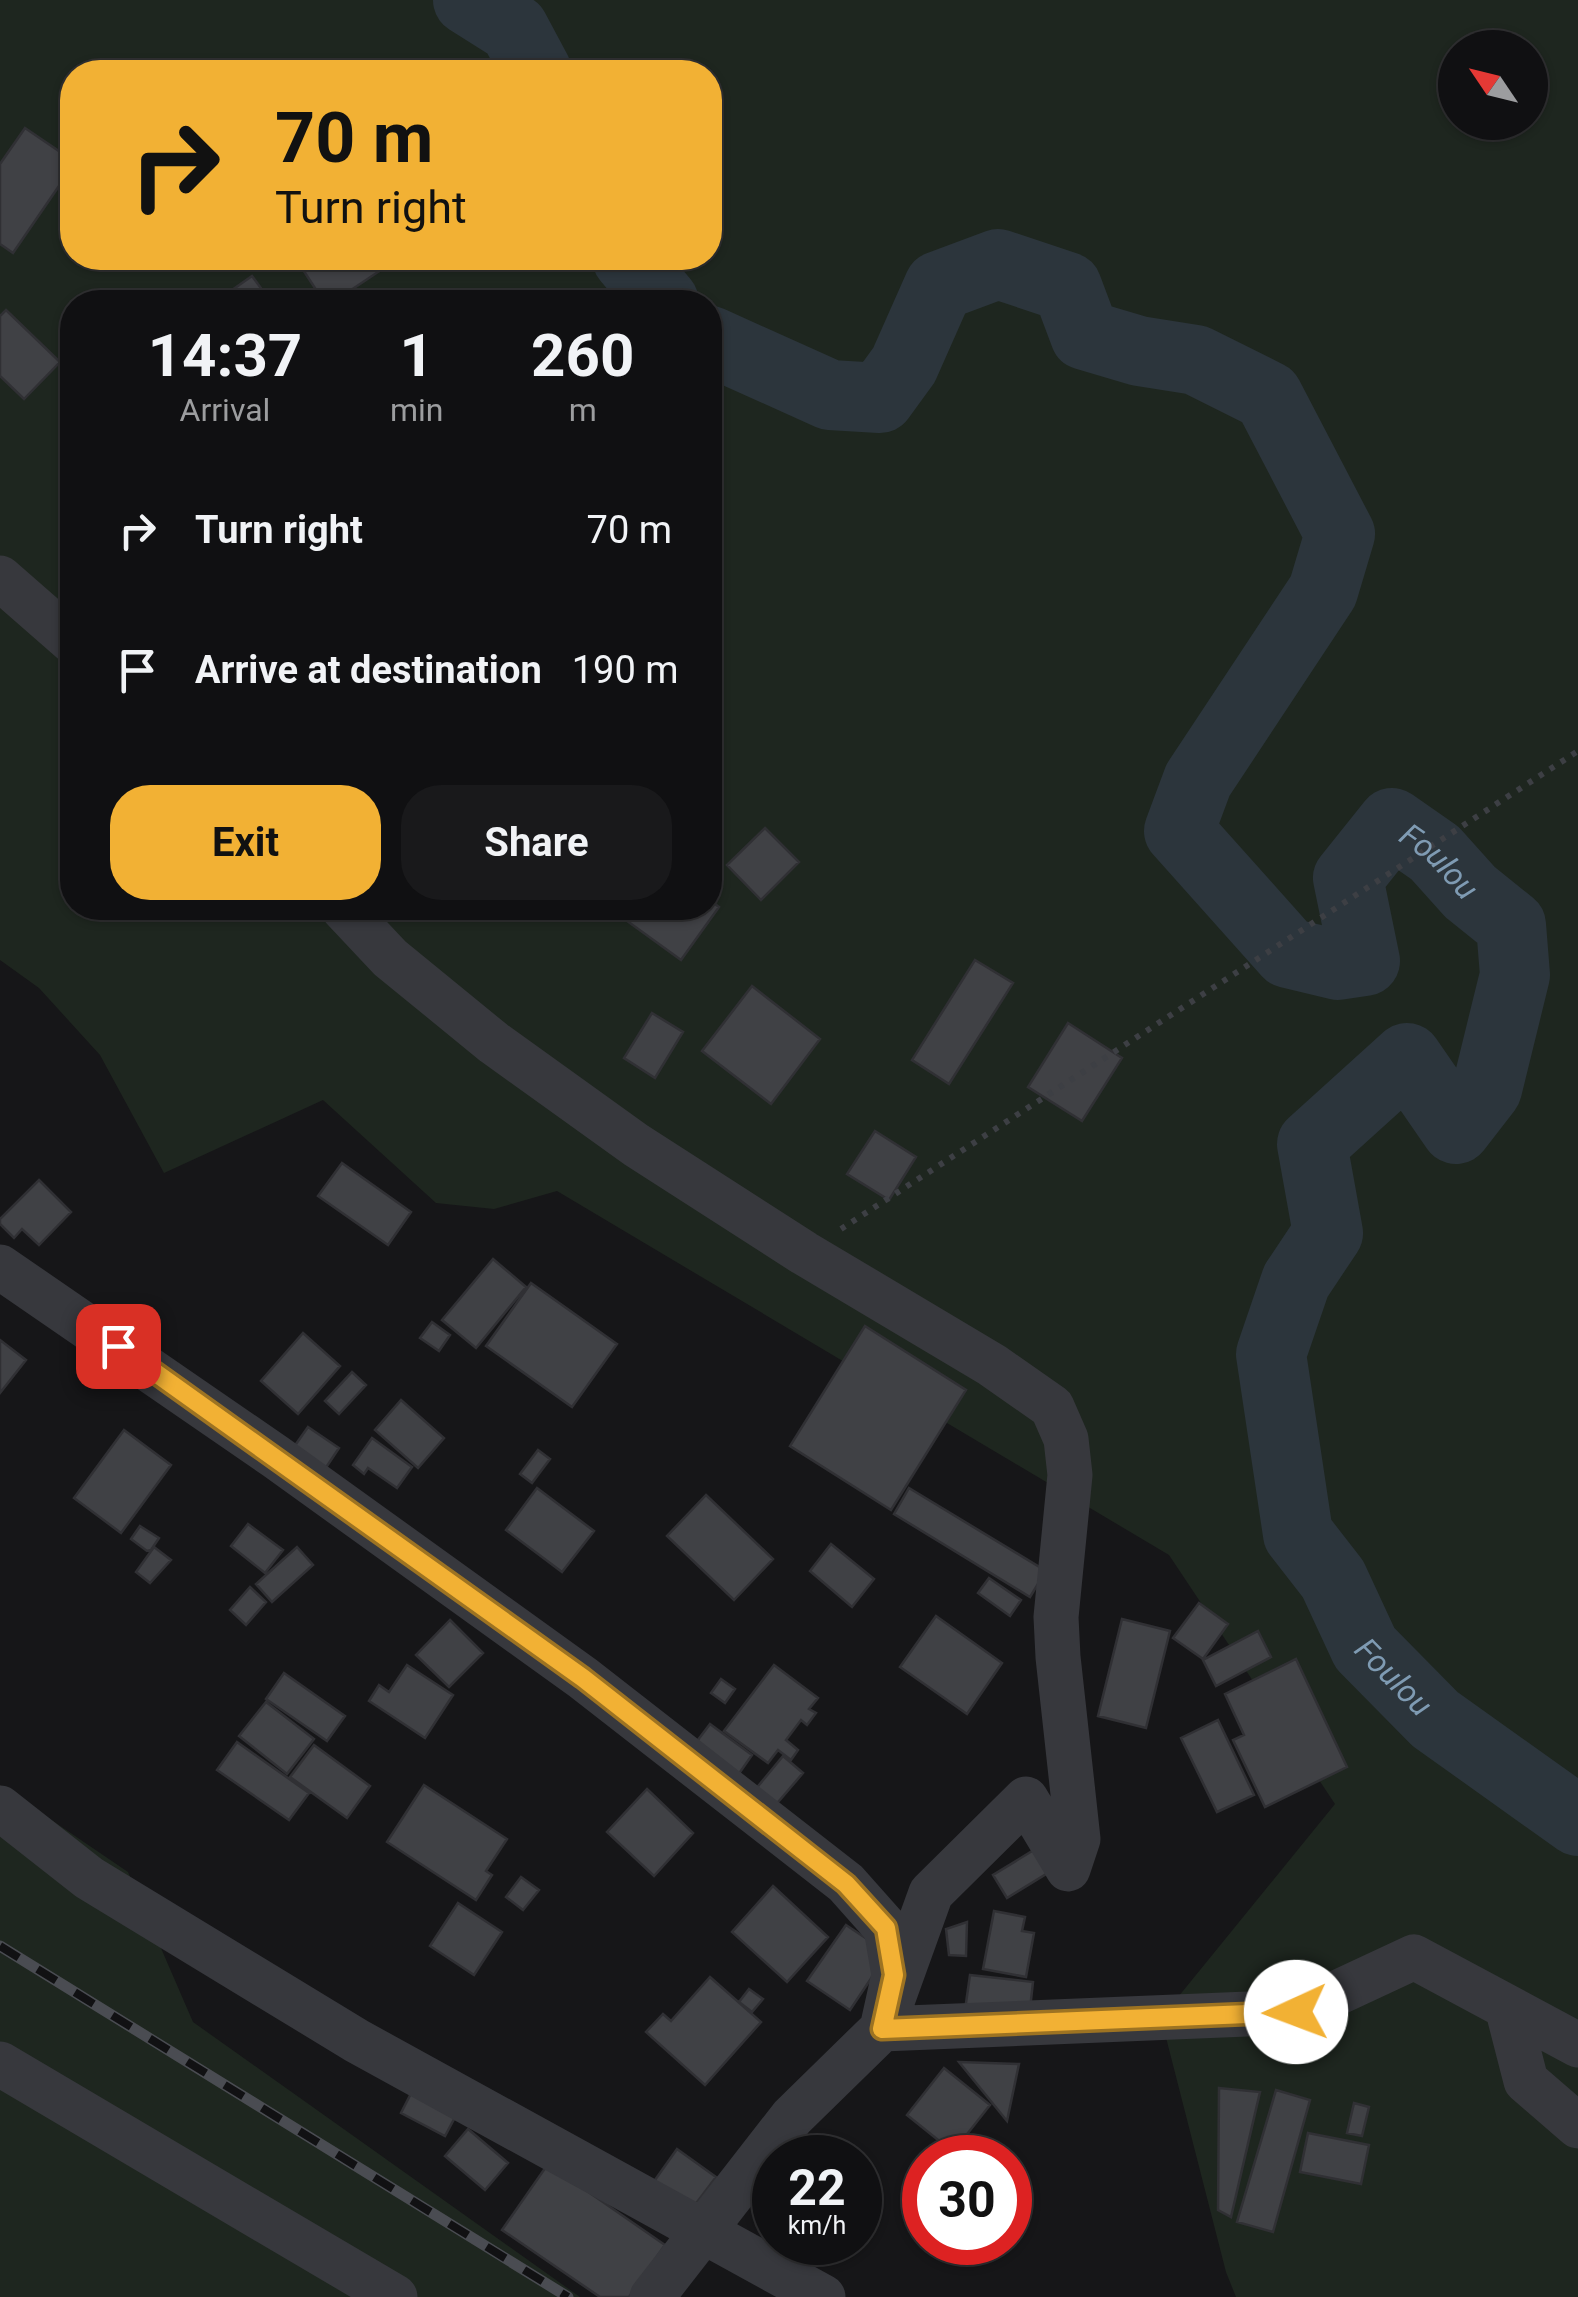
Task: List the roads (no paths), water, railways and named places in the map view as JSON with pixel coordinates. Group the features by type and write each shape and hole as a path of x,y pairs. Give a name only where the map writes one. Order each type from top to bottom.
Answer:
{"street":[{"path":"0,578 60,630"},
{"path":"354,920 390,958 494,1043 636,1145 992,1365 1052,1407 1066,1439 1070,1475 1056,1616 1078,1839 1068,1869 1026,1799 932,1892 882,2029 792,2117 652,2297"},
{"path":"0,1268 260,1446 583,1678 846,1884 886,1928 894,1975 882,2029"},
{"path":"0,1808 89,1878 358,2041 822,2297"},
{"path":"882,2029 1296,2012 1414,1956 1578,2046"},
{"path":"1508,2007 1526,2081 1578,2126"},
{"path":"0,2064 390,2296"}],"waterway":[{"name":"Foulou","path":"468,0 514,29 531,60"},
{"name":"Foulou","path":"722,346 830,395 880,398 904,365 939,286 998,264 1067,287 1085,335 1139,351 1196,360 1268,396 1340,534 1323,591 1198,780 1179,831 1288,953 1338,965 1365,961 1348,878 1392,823 1435,853 1470,892 1511,925 1515,975 1487,1089 1456,1129 1407,1058 1312,1144 1328,1233 1296,1281 1271,1354 1298,1534 1333,1579 1365,1648 1435,1719 1578,1821"},
{"name":"Foulou","path":"637,270 654,290"}],"railway":[{"path":"0,1946 568,2297"}]}
